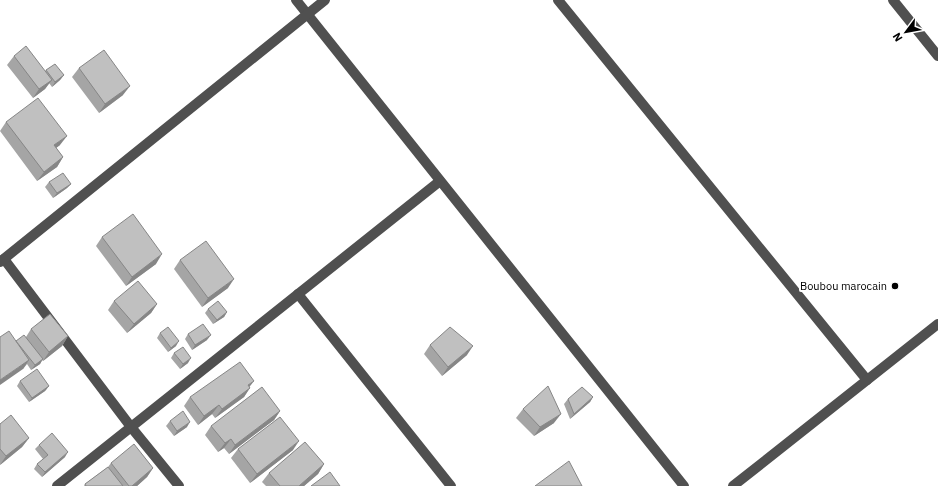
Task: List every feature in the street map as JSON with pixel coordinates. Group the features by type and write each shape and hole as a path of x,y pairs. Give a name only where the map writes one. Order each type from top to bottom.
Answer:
{"street":[{"path":"296,0 684,486"},
{"path":"179,486 131,427 2,260 325,0"},
{"path":"558,0 867,380"},
{"path":"893,0 938,56"},
{"path":"57,486 440,181"},
{"path":"298,294 451,486"},
{"path":"733,486 938,324"}],"building":[{"path":"26,46 52,80 39,89 14,56"},
{"path":"104,50 130,86 105,104 79,68"},
{"path":"55,64 64,75 55,82 46,70"},
{"path":"38,98 67,136 54,145 63,157 44,172 6,122"},
{"path":"63,173 71,184 57,193 49,182"},
{"path":"133,214 162,254 132,277 102,237"},
{"path":"206,241 234,279 208,298 180,260"},
{"path":"138,281 157,304 134,324 114,301"},
{"path":"218,301 227,312 217,320 208,309"},
{"path":"50,314 68,336 49,352 31,329"},
{"path":"203,324 211,335 195,345 188,334"},
{"path":"168,327 179,341 171,348 160,333"},
{"path":"450,327 473,346 448,367 430,345"},
{"path":"9,331 29,360 0,380 0,337"},
{"path":"24,335 43,359 35,365 16,341"},
{"path":"183,347 191,358 183,364 174,353"},
{"path":"240,362 254,381 248,385 250,388 222,409 219,405 204,416 190,397"},
{"path":"37,369 49,386 32,398 20,381"},
{"path":"548,386 561,414 540,427 523,409"},
{"path":"262,387 280,411 235,445 231,439 225,443 211,426"},
{"path":"582,387 593,397 574,414 568,399"},
{"path":"183,411 190,422 177,431 170,421"},
{"path":"11,415 29,438 6,456 0,449 0,424"},
{"path":"280,417 299,441 257,474 238,449"},
{"path":"52,433 68,452 45,472 37,464 48,455 39,445"},
{"path":"305,442 324,464 299,486 280,486 269,473"},
{"path":"134,444 153,468 132,486 129,486 111,463"},
{"path":"569,461 582,486 535,486"},
{"path":"108,467 123,486 86,486 85,484"},
{"path":"330,472 340,486 311,486"}],"place":[{"name":"Boubou marocain","path":"895,286"}]}
